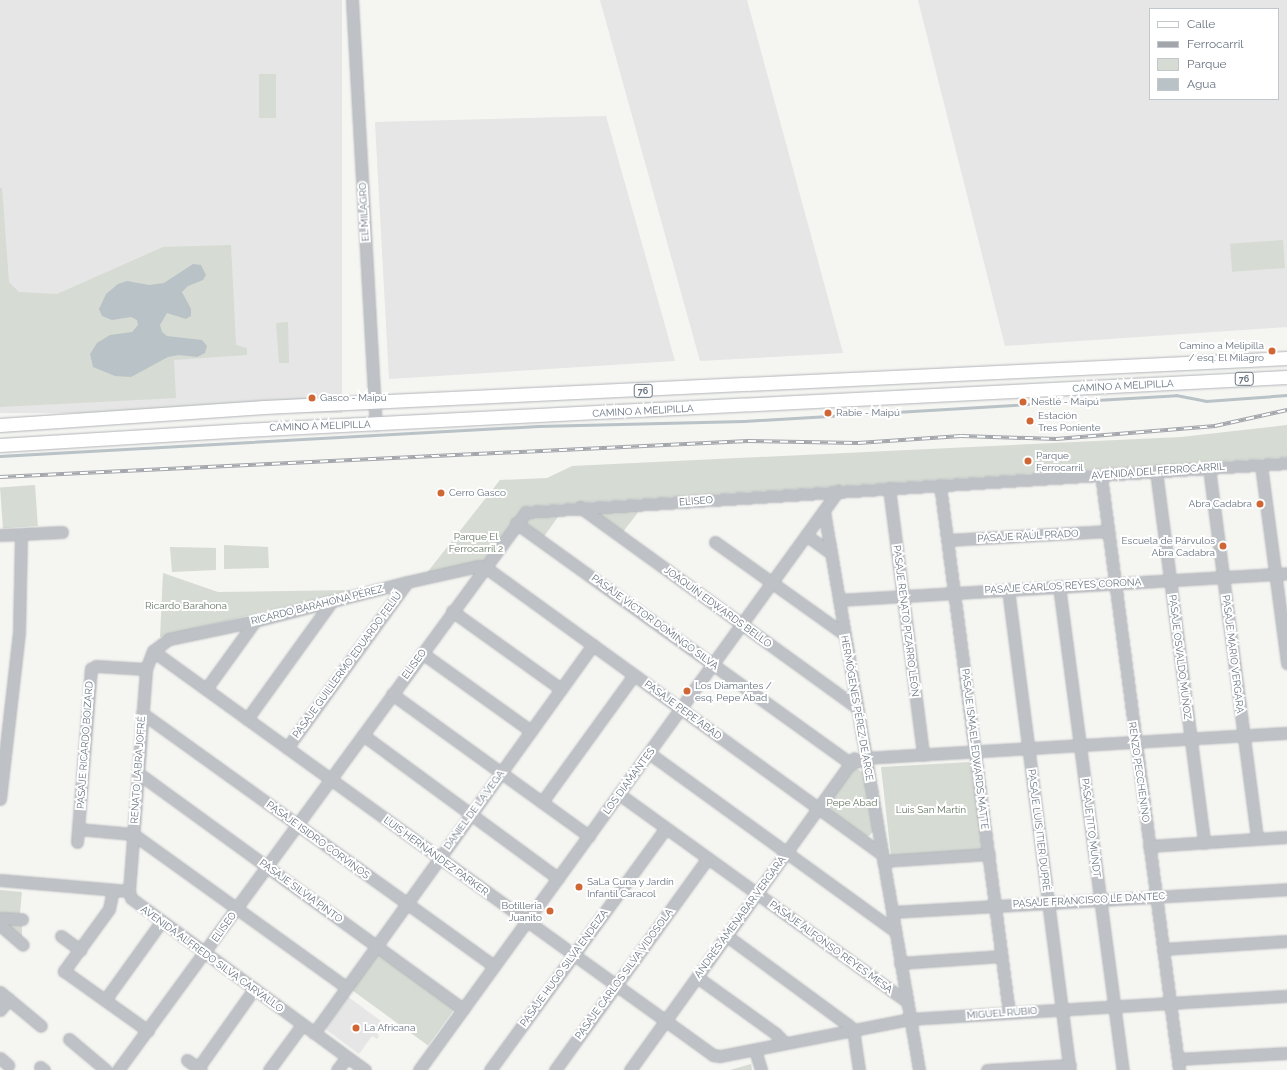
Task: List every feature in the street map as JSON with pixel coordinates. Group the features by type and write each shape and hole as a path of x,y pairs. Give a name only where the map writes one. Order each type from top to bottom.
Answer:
{"main road":[{"name":"CAMINO A MELIPILLA","path":"0,425 264,407 487,398 1287,358"},
{"name":"CAMINO A MELIPILLA","path":"0,445 1287,377"},
{"path":"758,385 758,405"},
{"path":"673,389 675,409"},
{"path":"487,398 489,418"}],"street":[{"name":"EL MILAGRO","path":"352,0 376,424"},
{"name":"AVENIDA DEL FERROCARRIL","path":"838,491 1287,463"},
{"path":"1261,465 1281,573 1287,663"},
{"name":"PASAJE MARIO VERGARA","path":"1209,468 1257,839"},
{"name":"PASAJE OSVALDO MUÑOZ","path":"1156,471 1204,842"},
{"name":"RENZO PECCHENINO","path":"1101,475 1178,1064"},
{"name":"PASAJE ISMAEL EDWARDS MATTE","path":"940,485 1009,1013"},
{"name":"PASAJE RENATO PIZARRO LEÓN","path":"889,488 923,755"},
{"name":"ELISEO","path":"118,1070 205,954 452,611 516,523 526,512 532,509 838,491"},
{"name":"LOS DIAMANTES","path":"419,1070 838,491"},
{"name":"JOAQUÍN EDWARDS BELLO","path":"580,507 856,707"},
{"name":"HERMÓGENES PÉREZ DE ARCE","path":"824,511 856,707 919,1070"},
{"name":"PASAJE VÍCTOR DOMINGO SILVA","path":"516,523 850,764"},
{"name":"PASAJE RAÚL PRADO","path":"948,540 1108,531"},
{"path":"0,535 62,532"},
{"path":"0,799 19,631 21,534"},
{"path":"806,535 831,553"},
{"path":"715,542 844,634"},
{"name":"RICARDO BARAHONA PÉREZ","path":"153,651 160,644 174,637 255,621 407,582 485,567"},
{"name":"PASAJE PEPE ABAD","path":"485,567 819,808 882,858"},
{"name":"PASAJE CARLOS REYES CORONA","path":"838,600 1281,573"},
{"name":"PASAJE GUILLERMO EDUARDO FELIÚ","path":"287,748 407,582"},
{"name":"PASAJE TITO MUNDT","path":"1059,586 1123,1070"},
{"name":"PASAJE LUIS ITIER DUPRÉ","path":"1008,589 1070,1067"},
{"path":"247,719 332,601"},
{"path":"452,611 561,689"},
{"path":"206,689 255,621"},
{"name":"DANIEL DE LA VEGA","path":"314,1033 593,645"},
{"name":"LUIS HERNÁNDEZ PARKER","path":"153,651 708,1053 720,1056"},
{"name":"RENATO LABRA JOFRÉ","path":"129,891 146,669 153,651"},
{"path":"422,653 531,731"},
{"name":"PASAJE RICARDO BOIZARD","path":"77,842 90,669 96,666 146,669"},
{"path":"542,802 634,675"},
{"path":"392,694 589,836"},
{"name":"PASAJE ISIDRO CORVINOS","path":"142,713 494,966"},
{"path":"850,764 865,758 1287,733"},
{"path":"363,735 558,878"},
{"name":"ANDRÉS AMENABAR VERGARA","path":"630,1070 863,746"},
{"path":"649,753 895,931"},
{"name":"PASAJE SILVIA PINTO","path":"138,773 463,1009"},
{"name":"PASAJE ALFONSO REYES MESA","path":"619,794 907,1002"},
{"name":"PASAJE HUGO SILVA ENDEIZA","path":"490,1070 666,828"},
{"path":"78,830 133,834 346,987"},
{"path":"1149,846 1287,837"},
{"path":"882,858 988,854"},
{"name":"PASAJE CARLOS SILVA VIDOSOLA","path":"555,1070 708,858"},
{"path":"0,880 129,891"},
{"name":"PASAJE FRANCISCO LE DANTEC","path":"892,912 1287,889"},
{"path":"113,890 109,909 64,971 148,1031"},
{"name":"AVENIDA ALFREDO SILVA CARVALLO","path":"129,891 134,902 365,1070"},
{"path":"0,918 22,919"},
{"path":"105,1000 161,922"},
{"path":"0,925 23,945"},
{"path":"61,936 80,950"},
{"path":"727,936 853,1029 859,1070"},
{"path":"1163,949 1287,941"},
{"path":"900,963 1002,956"},
{"path":"697,977 775,1033 785,1044"},
{"path":"187,1060 199,1069 254,989"},
{"path":"0,992 41,1026"},
{"name":"MIGUEL RUBIO","path":"720,1056 910,1019 1287,996"},
{"path":"0,1010 9,999"},
{"path":"270,1070 302,1024"},
{"path":"69,1039 106,1070"},
{"path":"755,1050 761,1070"},
{"path":"1178,1064 1287,1052"},
{"path":"337,1070 347,1057"},
{"path":"988,1070 1070,1067"}],"shaded area":[{"path":"0,0 342,0 342,413 0,413"},
{"path":"600,0 747,0 843,353 700,361"},
{"path":"918,0 1287,0 1287,327 1005,346"},
{"path":"606,116 675,361 389,379 375,122"},
{"name":"La Africana","path":"347,996 381,1021 382,1026 377,1033 379,1036 377,1039 372,1036 359,1054 324,1028"}],"green space":[{"path":"259,74 276,74 276,118 259,118"},
{"path":"0,188 2,188 9,282 19,292 57,294 163,247 231,245 236,345 247,348 247,355 174,360 176,398 0,407"},
{"path":"1283,240 1285,268 1232,272 1230,244"},
{"path":"288,322 289,363 279,363 276,323"},
{"name":"Parque El Ferrocarril 2","path":"1287,425 1287,457 529,506 485,562 426,574 500,480 547,478 572,466 1181,437"},
{"path":"35,485 38,526 3,528 0,487"},
{"path":"640,510 622,533 593,512"},
{"path":"560,514 543,538 523,525 529,516"},
{"path":"224,545 268,547 269,568 224,569"},
{"path":"170,547 216,548 216,570 172,572"},
{"name":"Ricardo Barahona","path":"163,573 218,592 354,590 160,637"},
{"name":"Luis San Martín","path":"970,762 983,852 891,856 881,767"},
{"name":"Pepe Abad","path":"857,769 866,774 875,829 869,836 866,836 826,807 852,770"},
{"path":"0,890 22,892 20,919 0,917"},
{"path":"22,921 22,941 0,923"},
{"path":"377,949 456,1007 428,1045 349,988"},
{"path":"751,1064 752,1070 730,1070"}],"water":[{"path":"193,264 201,265 206,275 203,280 188,286 182,292 191,309 191,316 186,319 167,313 160,325 162,332 167,336 202,340 207,346 205,353 197,357 179,355 168,357 131,377 115,376 93,367 90,354 97,343 110,335 132,332 138,325 137,320 131,317 112,320 102,316 99,309 106,294 118,284 127,281 149,285 164,283"}],"waterway":[{"path":"0,456 538,426 744,421 1176,395 1206,401 1287,395"}],"railway":[{"path":"0,477 748,441 858,443 961,436 1056,439 1215,426 1287,410"}],"place":[{"name":"Camino a Melipilla / esq. El Milagro","path":"1272,351"},
{"name":"Gasco - Maipú","path":"312,398"},
{"name":"Nestlé - Maipú","path":"1023,402"},
{"name":"Rabie - Maipú","path":"828,413"},
{"name":"Estación Tres Poniente","path":"1030,421"},
{"name":"Parque Ferrocarril","path":"1028,461"},
{"name":"Cerro Gasco","path":"441,493"},
{"name":"Abra Cadabra","path":"1260,504"},
{"name":"Escuela de Párvulos Abra Cadabra","path":"1223,546"},
{"name":"Los Diamantes / esq. Pepe Abad","path":"687,691"},
{"name":"SaLa Cuna y Jardín Infantil Caracol","path":"579,887"},
{"name":"Botilleria Juanito","path":"550,911"},
{"name":"La Africana","path":"356,1028"}]}
